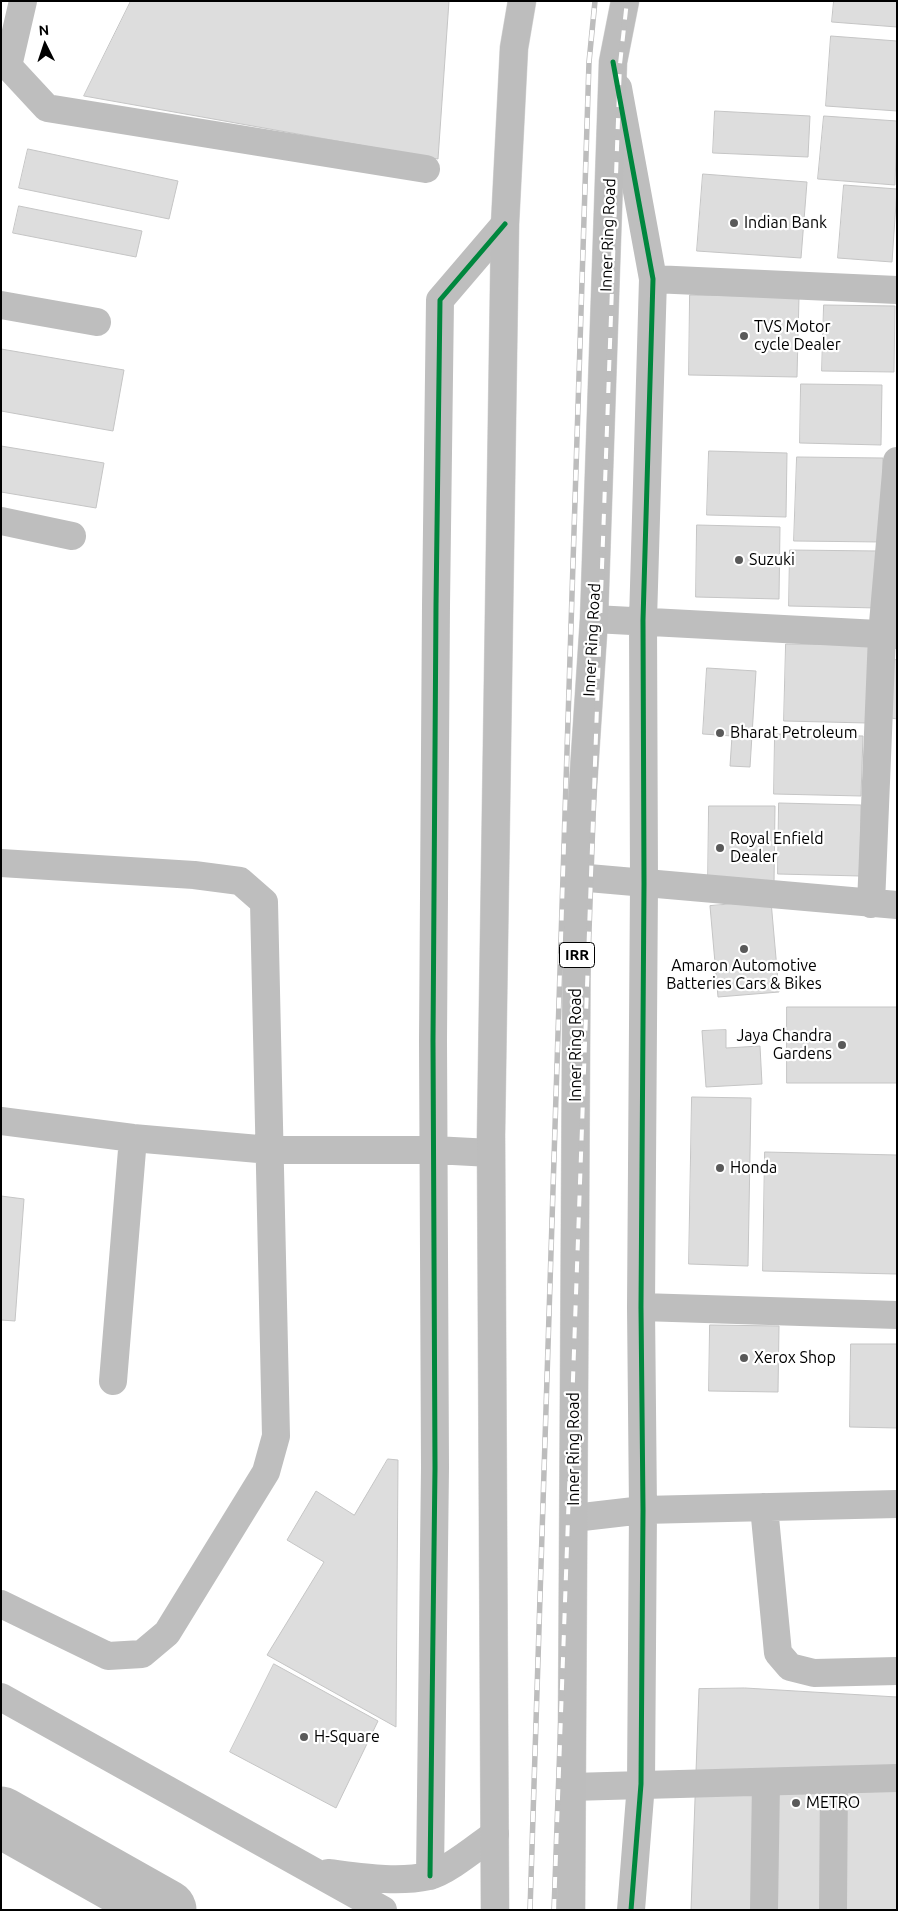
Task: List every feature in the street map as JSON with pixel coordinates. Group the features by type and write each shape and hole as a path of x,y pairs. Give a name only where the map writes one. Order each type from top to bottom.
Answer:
{"highway":[{"path":"496,1910 491,1153 505,224 514,48 522,1"},
{"name":"Inner Ring Road","path":"571,1910 577,877 594,619 613,62 625,1"}],"street":[{"path":"23,1 4,64 47,108 426,169"},
{"path":"613,62 653,280 642,620 644,884 641,1307 643,1510 641,1784 631,1910"},
{"path":"430,1876 435,1468 436,605 440,300 505,224"},
{"path":"653,280 897,290"},
{"path":"1,305 97,322"},
{"path":"577,877 884,905 889,635 897,462"},
{"path":"1,521 72,536"},
{"path":"594,619 642,620 889,635"},
{"path":"1,863 194,875 231,880 240,882 264,902 276,1436 266,1472 167,1633 142,1654 108,1656 1,1604"},
{"path":"1,1121 133,1138 270,1150 434,1150 491,1153"},
{"path":"113,1381 133,1138"},
{"path":"641,1307 897,1315"},
{"path":"574,1518 643,1510 897,1504"},
{"path":"764,1507 778,1653 790,1667 814,1673 897,1671"},
{"path":"1,1697 383,1910"},
{"path":"572,1787 641,1784 766,1784 897,1778"},
{"path":"833,1910 834,1780"},
{"path":"764,1910 766,1784"},
{"path":"314,1871 376,1879 430,1876 456,1862 495,1834"}],"building":[{"path":"131,1 449,1 438,159 84,96"},
{"path":"834,1 897,1 897,27 832,22"},
{"path":"831,36 897,41 897,111 826,106"},
{"path":"715,111 810,116 808,157 713,153"},
{"path":"824,116 897,121 895,185 818,179"},
{"path":"28,149 178,181 169,219 19,188"},
{"path":"703,174 807,182 801,258 697,251"},
{"path":"844,185 897,189 892,262 838,258"},
{"path":"19,206 142,231 136,257 13,233"},
{"name":"TVS Motor cycle Dealer","path":"690,295 799,297 797,377 689,375"},
{"path":"824,305 895,306 894,372 822,371"},
{"path":"1,349 124,370 113,431 1,411"},
{"path":"801,384 882,385 881,445 800,443"},
{"path":"1,446 104,463 96,508 1,492"},
{"path":"709,451 787,453 786,517 707,515"},
{"path":"797,457 883,458 881,542 794,541"},
{"path":"697,525 780,527 779,599 696,597"},
{"path":"790,550 878,551 877,608 789,606"},
{"path":"786,644 869,645 867,723 784,721"},
{"path":"892,659 897,660 897,719 891,718"},
{"path":"707,668 756,671 750,767 730,766 732,736 703,734"},
{"path":"775,734 863,736 861,796 774,794"},
{"path":"779,803 861,805 860,876 778,874"},
{"path":"709,806 775,806 774,884 708,884"},
{"name":"Amaron Automotive Batteries Cars & Bikes","path":"771,901 779,992 718,997 710,906"},
{"name":"Jaya Chandra Gardens","path":"787,1007 897,1007 897,1083 787,1083"},
{"path":"726,1030 726,1048 760,1046 762,1084 706,1087 702,1031"},
{"path":"692,1097 751,1098 748,1266 689,1264"},
{"path":"765,1152 897,1155 897,1274 763,1271"},
{"path":"1,1196 24,1199 15,1321 1,1320"},
{"name":"Xerox Shop","path":"710,1325 779,1326 778,1392 709,1391"},
{"path":"851,1344 897,1344 897,1428 850,1427"},
{"path":"388,1459 398,1460 396,1727 267,1655 324,1562 287,1540 316,1491 354,1515"},
{"name":"H-Square","path":"274,1664 378,1721 336,1808 230,1752"},
{"name":"METRO","path":"745,1688 897,1697 897,1910 691,1910 699,1689"}],"waterway":[{"path":"1,1817 166,1910"}],"railway":[{"path":"530,1910 589,62 595,1"},
{"path":"554,1910 620,64 627,1"}],"cycle path":[{"path":"613,62 653,279 643,620 644,884 641,1307 643,1510 641,1784 631,1910"},
{"path":"430,1876 435,1468 433,1040 440,300 505,224"}],"place":[{"name":"Indian Bank","path":"734,223"},
{"name":"TVS Motor cycle Dealer","path":"744,336"},
{"name":"Suzuki","path":"739,560"},
{"name":"Bharat Petroleum","path":"720,733"},
{"name":"Royal Enfield Dealer","path":"720,848"},
{"name":"Amaron Automotive Batteries Cars & Bikes","path":"744,949"},
{"name":"Jaya Chandra Gardens","path":"842,1045"},
{"name":"Honda","path":"720,1168"},
{"name":"Xerox Shop","path":"744,1358"},
{"name":"H-Square","path":"304,1737"},
{"name":"METRO","path":"796,1803"}]}
